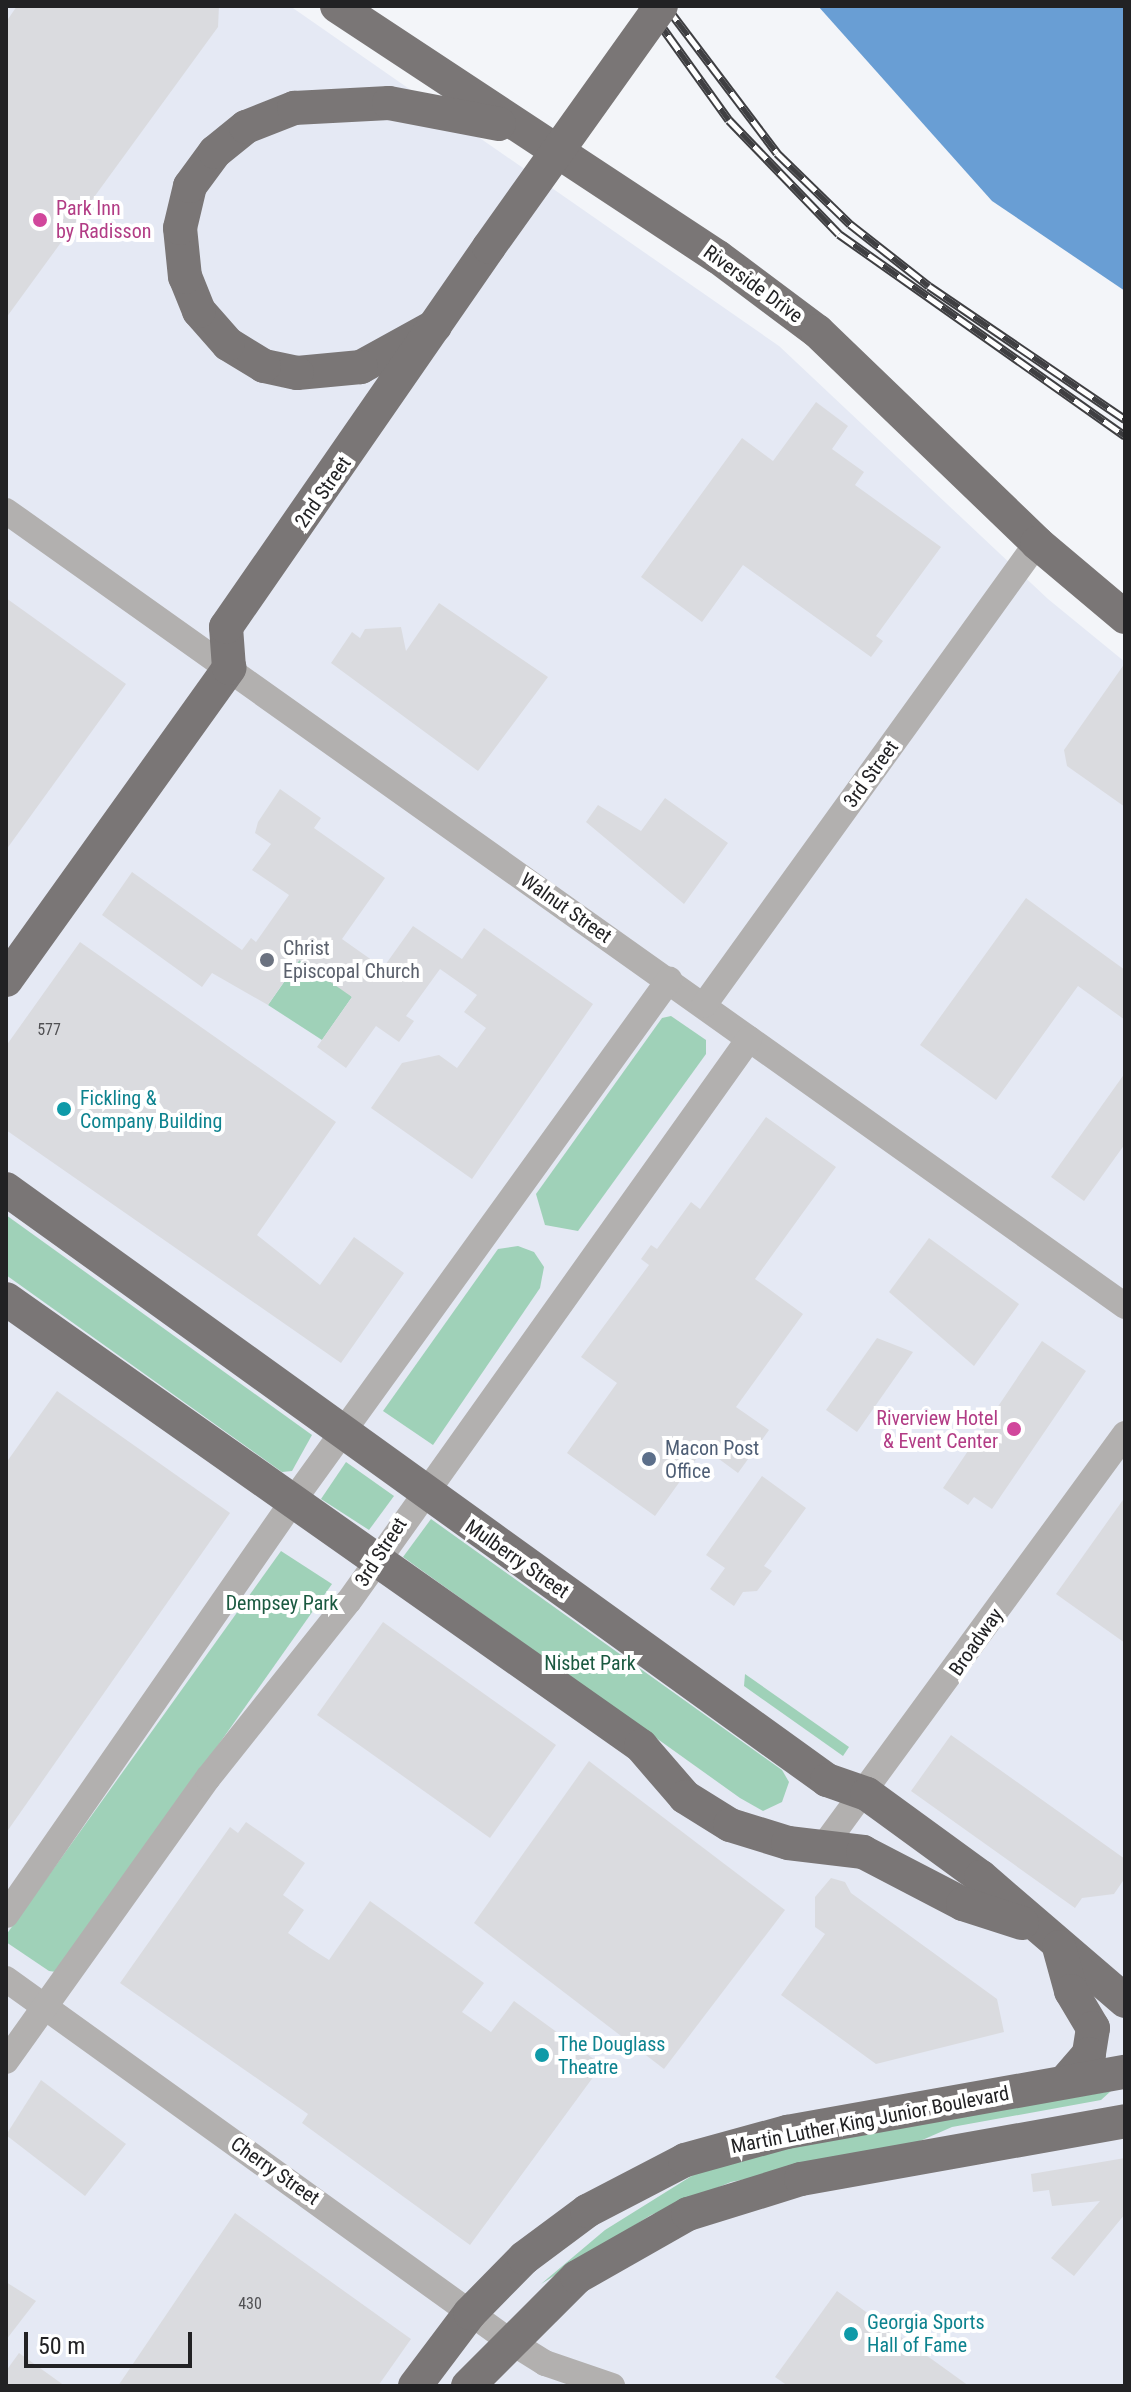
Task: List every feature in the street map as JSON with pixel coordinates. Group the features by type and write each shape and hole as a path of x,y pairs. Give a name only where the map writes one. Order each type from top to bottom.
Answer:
{"main road":[{"name":"Riverside Drive","path":"337,6 512,126 718,257 817,331 1037,543 1125,617"},
{"name":"2nd Street","path":"229,668 226,627 442,322 489,247 661,6"},
{"path":"442,322 361,367 297,373 264,366 228,344 199,311 185,277 180,228 190,186 215,152 246,127 294,108 389,103 512,126"},
{"path":"6,980 229,668"},
{"name":"Mulberry Street","path":"6,1189 273,1386 347,1430 360,1448 427,1491 827,1780 867,1794 981,1877 1030,1926 1125,2001"},
{"name":"Mulberry Street","path":"6,1299 641,1746 685,1797 758,1837 863,1852 963,1904 1030,1926"},
{"path":"1065,2082 1089,2054 1093,2028 1071,1991 1059,1947 1103,1955 1125,1970"},
{"name":"Martin Luther King Junior Boulevard","path":"415,2386 470,2313 561,2228 685,2160 787,2132 1125,2072"},
{"path":"468,2386 508,2340 606,2255 724,2200 801,2179 1125,2121"}],"street":[{"name":"Walnut Street","path":"6,511 1125,1306"},
{"name":"3rd Street","path":"704,1005 1037,543"},
{"path":"6,1915 293,1501 669,980"},
{"name":"3rd Street","path":"6,2061 208,1778 427,1491 749,1039"},
{"name":"Broadway","path":"823,1847 867,1794 1125,1434"},
{"name":"Cherry Street","path":"6,1979 508,2340 545,2363 612,2386"},
{"name":"Cherry Street","path":"545,2363 562,2386"}],"shaded area":[{"path":"6,6 290,6 779,346 1048,599 1125,662 1125,2386 6,2386"}],"green space":[{"path":"305,952 352,997 322,1040 268,1005"},
{"path":"671,1016 706,1040 706,1054 578,1231 545,1225 536,1194 662,1018"},
{"path":"6,1215 312,1435 292,1471 282,1472 6,1275"},
{"path":"518,1246 534,1252 544,1267 540,1288 433,1445 383,1411 498,1249"},
{"path":"346,1462 394,1496 369,1530 321,1499"},
{"name":"Nisbet Park","path":"431,1519 782,1770 789,1782 782,1802 763,1811 740,1798 403,1557"},
{"name":"Dempsey Park","path":"281,1551 332,1584 106,1904 56,1972 49,1971 6,1942 6,1935"},
{"path":"745,1674 849,1747 843,1756 744,1686"},
{"path":"1111,2091 1101,2100 952,2127 904,2148 731,2182 651,2215 541,2284 605,2230 706,2167 737,2156"}],"water":[{"path":"818,6 1125,6 1125,291 992,201"}],"building":[{"name":"Park Inn by Radisson","path":"17,6 219,6 218,27 6,318 6,22"},
{"path":"816,402 848,426 832,449 864,472 855,485 941,547 876,636 883,641 871,657 743,565 702,622 641,577 742,438 773,461"},
{"path":"6,598 126,684 6,850"},
{"path":"439,603 548,677 478,771 331,663 352,632 360,638 365,629 401,627 406,651"},
{"path":"1125,663 1125,807 1067,766 1064,750"},
{"path":"280,789 321,818 314,828 385,878 342,939 383,968 413,926 462,959 484,928 593,1004 472,1179 371,1108 402,1063 439,1055 457,1068 486,1028 464,1012 477,995 440,969 406,1016 414,1021 399,1042 376,1026 346,1068 317,1047 352,997 299,960 268,1005 212,973 202,987 102,915 132,872 242,950 251,938 256,942 289,895 252,870 271,844 255,833 258,822"},
{"path":"665,798 728,843 684,904 586,822 598,805 641,831"},
{"path":"1026,898 1125,970 1125,1020 1078,986 996,1100 920,1045"},
{"path":"80,942 336,1122 257,1235 320,1285 354,1237 404,1273 341,1363 6,1130 6,1046"},
{"path":"1125,1073 1125,1144 1084,1201 1051,1177"},
{"path":"766,1117 836,1167 755,1279 803,1314 736,1407 769,1430 738,1473 704,1448 655,1516 567,1453 617,1383 581,1357 649,1265 641,1259 651,1245 657,1249 691,1202 700,1209"},
{"path":"929,1238 1019,1304 974,1366 889,1292"},
{"path":"877,1338 913,1352 857,1432 826,1410"},
{"name":"Riverview Hotel & Event Center","path":"1042,1341 1086,1371 992,1509 974,1497 968,1505 943,1488"},
{"path":"57,1391 230,1513 6,1833 6,1463"},
{"path":"762,1476 806,1508 764,1566 772,1571 757,1591 743,1592 734,1606 710,1589 725,1568 706,1555"},
{"path":"1125,1497 1125,1643 1056,1594"},
{"path":"383,1622 556,1745 490,1838 317,1715"},
{"path":"951,1735 1125,1859 1125,1878 1114,1894 1082,1898 1075,1908 911,1791"},
{"path":"589,1761 785,1910 664,2069 474,1923"},
{"path":"246,1822 305,1863 283,1895 304,1910 288,1933 329,1960 370,1901 484,1983 462,2012 491,2032 514,2001 602,2065 470,2245 302,2123 308,2114 120,1983 230,1827 238,1833"},
{"path":"831,1878 845,1882 851,1893 997,1999 1004,2032 876,2064 781,1995 825,1934 815,1927 815,1897"},
{"path":"41,2080 126,2144 85,2196 6,2135"},
{"path":"1125,2158 1125,2214 1074,2276 1051,2258 1100,2201 1052,2206 1049,2190 1033,2192 1031,2174"},
{"path":"235,2213 411,2339 378,2386 118,2386"},
{"path":"6,2282 36,2301 6,2340"},
{"name":"Georgia Sports Hall of Fame","path":"837,2291 969,2386 788,2386 775,2377"},
{"path":"19,2353 65,2386 6,2386 6,2371"}],"railway":[{"path":"647,6 729,120 839,234 1125,436"},
{"path":"666,6 777,153 850,224 929,286 1125,419"}],"place":[{"name":"Park Inn by Radisson","path":"40,220"},
{"name":"Christ Episcopal Church","path":"267,960"},
{"name":"Fickling & Company Building","path":"64,1109"},
{"name":"Riverview Hotel & Event Center","path":"1014,1429"},
{"name":"Macon Post Office","path":"649,1459"},
{"name":"The Douglass Theatre","path":"542,2055"},
{"name":"Georgia Sports Hall of Fame","path":"851,2334"}]}
